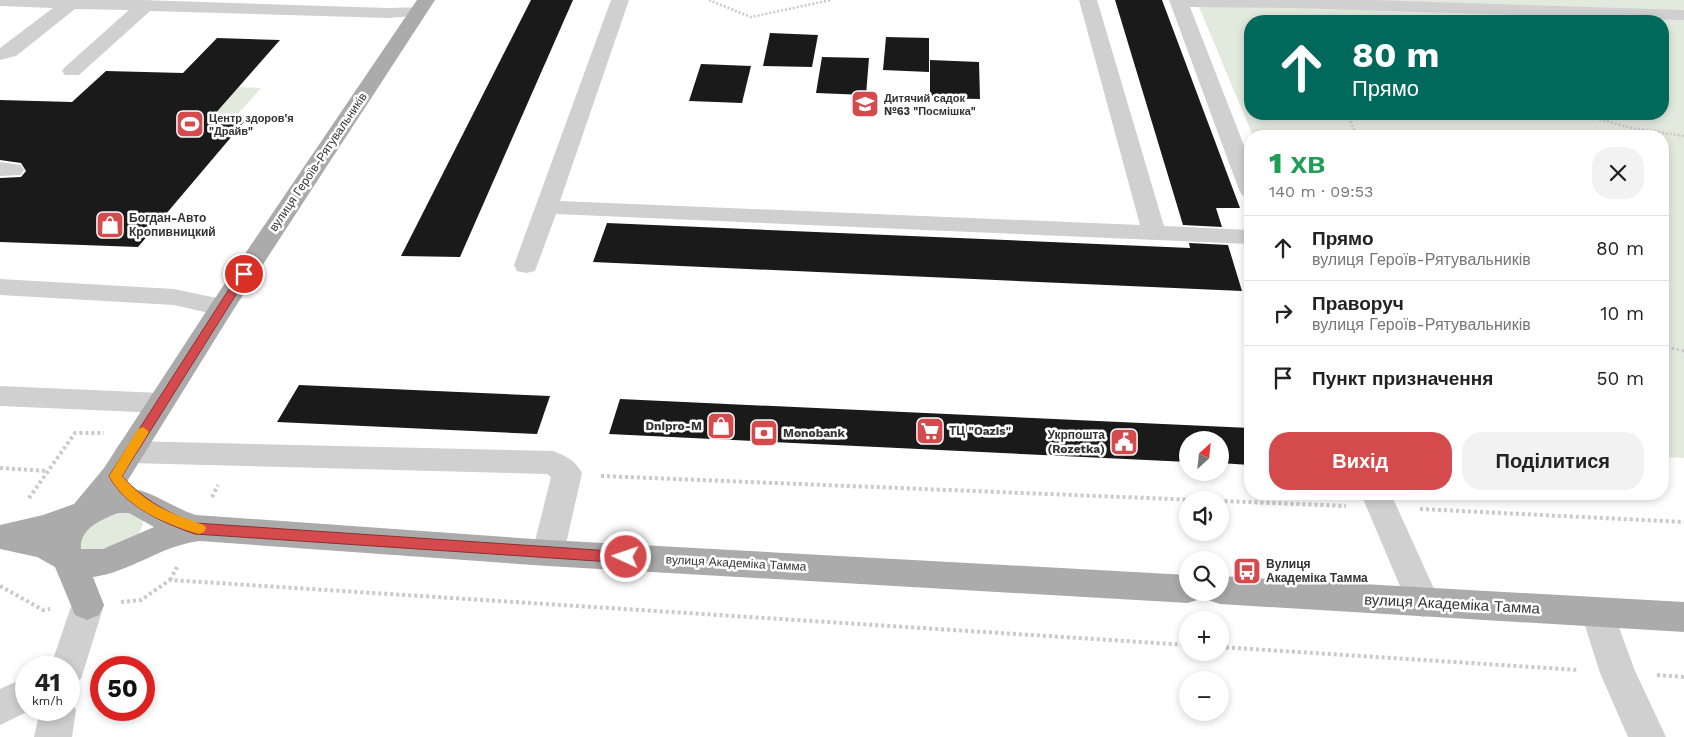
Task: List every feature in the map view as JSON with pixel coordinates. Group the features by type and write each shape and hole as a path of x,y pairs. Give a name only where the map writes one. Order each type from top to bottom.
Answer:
{"main road":[{"name":"вулиця Героїв-Рятувальників","path":"87,606 64,547 66,536 122,464 222,306 423,6"},
{"path":"87,606 108,572 139,541 149,528 151,515 146,505 130,494 122,464"},
{"name":"вулиця Академіка Тамма","path":"2,537 45,527 117,501 134,500 168,519 195,528 548,553 1179,588"},
{"name":"вулиця Академіка Тамма","path":"126,552 159,538 195,528"},
{"path":"2,537 41,545 68,556 77,563 92,564 108,560 126,552"},
{"name":"вулиця Академіка Тамма","path":"1229,591 1684,617"}],"street":[{"path":"526,265 620,0"},
{"path":"1088,0 1154,233"},
{"path":"1677,0 1684,7"},
{"path":"0,1 145,6 178,3 388,14 423,6"},
{"path":"1244,174 1178,1 1684,15"},
{"path":"0,54 9,52 70,4"},
{"path":"72,71 145,6"},
{"path":"546,207 1244,237"},
{"path":"0,288 174,296 222,306"},
{"path":"0,396 161,403"},
{"path":"122,464 553,463 567,473 548,553"},
{"path":"1379,501 1423,602"},
{"path":"72,656 87,606"},
{"path":"1598,613 1618,673 1647,737"},
{"path":"0,708 15,700"},
{"path":"53,737 56,721"}],"path":[{"path":"710,0 751,17 831,0"},
{"path":"1602,120 1645,130"},
{"path":"1669,134 1684,136"},
{"path":"1669,348 1684,351"},
{"path":"40,481 75,434 107,432"},
{"path":"0,468 47,471"},
{"path":"564,490 603,476 1244,497"},
{"path":"1348,500 1684,522"},
{"path":"123,602 141,600 170,580 178,564"},
{"path":"170,580 1179,644"},
{"path":"0,586 43,610"},
{"path":"1229,648 1684,677"}],"shaded area":[{"path":"1196,0 1684,0 1684,458 1669,457 1669,130 1250,130 1246,120 1669,120 1669,15 1244,15 1244,115"},
{"path":"238,87 261,88 237,115 214,115"},
{"path":"108,507 144,515 142,526 138,535 124,546 85,560 72,534"}],"building":[{"path":"531,0 573,0 460,257 401,256"},
{"path":"1115,0 1162,0 1240,208 1216,208 1222,227 1183,225"},
{"path":"770,33 818,35 812,67 763,66"},
{"path":"886,37 929,38 929,72 883,70"},
{"path":"217,38 280,40 214,115 249,116 138,247 0,242 0,178 21,177 26,171 21,163 0,160 0,100 72,102 106,71 183,73"},
{"path":"822,57 869,58 866,95 816,93"},
{"path":"930,60 979,62 980,99 930,98"},
{"path":"701,64 751,66 742,103 689,101"},
{"path":"607,223 1190,248 1189,243 1228,245 1242,291 593,262"},
{"path":"299,385 550,396 537,434 277,422"},
{"name":"ТЦ \"Oazis\"","path":"620,399 1244,428 1244,465 1229,464 1229,431 1179,431 1179,462 609,434"}],"slow traffic":[{"path":"143,432 115,476 130,494 168,519 199,528"}],"place":[{"name":"Дитячий садок №63 \"Посмішка\"","path":"865,104"},
{"name":"Центр здоров'я \"Драйв\"","path":"190,124"},
{"name":"Богдан-Авто Кропивницкий","path":"110,225"},
{"name":"Dnipro-M","path":"721,426"},
{"name":"ТЦ \"Oazis\"","path":"930,431"},
{"name":"Monobank","path":"764,433"},
{"name":"Укрпошта (Rozetka)","path":"1124,442"},
{"name":"Вулиця Академіка Тамма","path":"1247,571"}],"route":[{"path":"244,274 115,476 130,494 168,519 195,528 626,557"}]}
